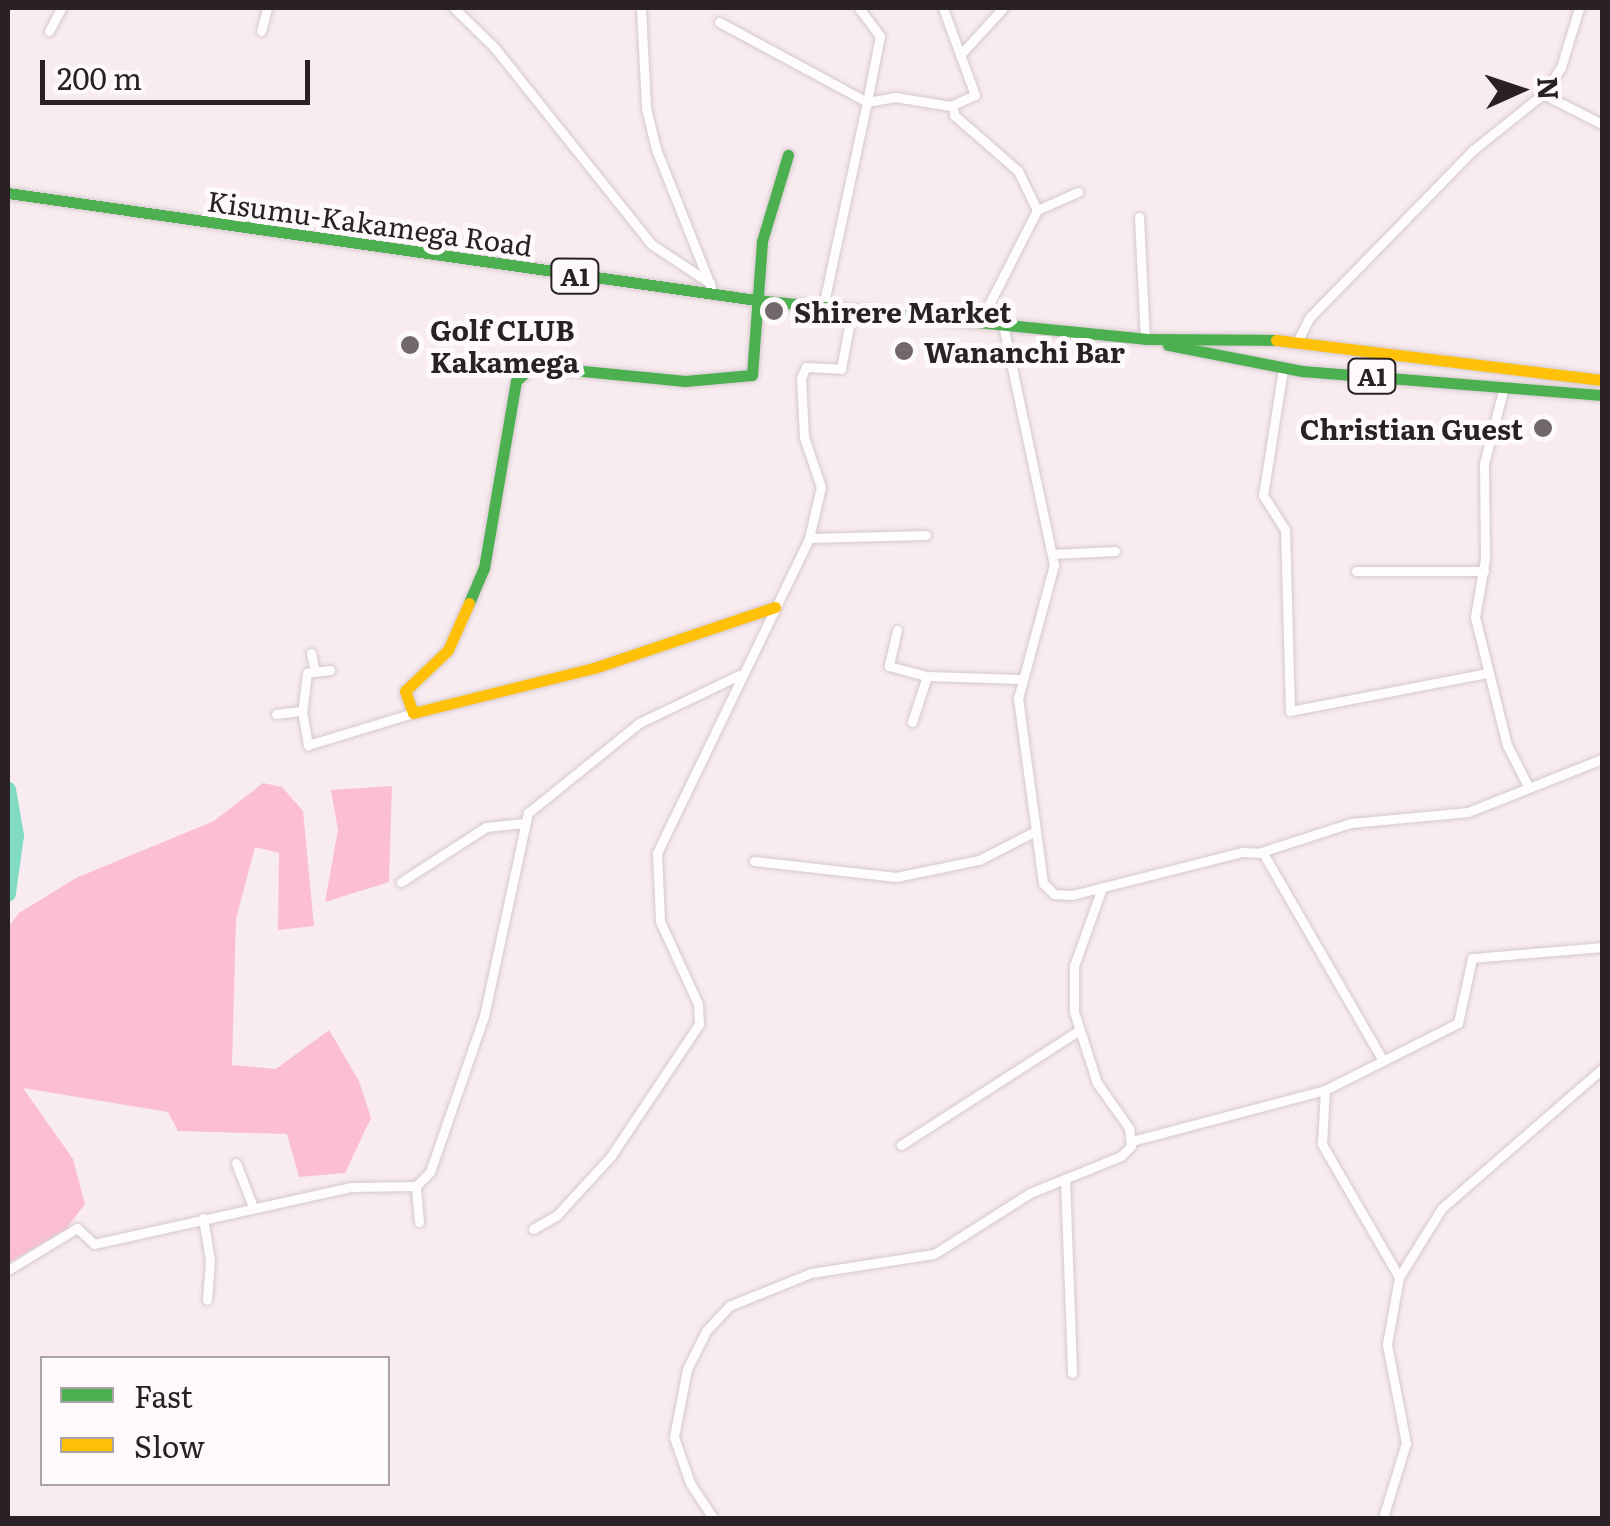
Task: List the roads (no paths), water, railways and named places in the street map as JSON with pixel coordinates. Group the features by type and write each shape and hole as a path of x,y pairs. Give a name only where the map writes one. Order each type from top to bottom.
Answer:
{"main road":[{"path":"776,607 594,668 413,713 405,691 448,650 484,568 516,381 532,366 739,381 754,372 762,240 788,155"},
{"name":"Kisumu-Kakamega Road","path":"8,193 711,289 756,300 1145,340 1283,369 1504,384 1602,395"},
{"name":"Kisumu-Kakamega Road","path":"1145,340 1298,340 1602,380"},
{"path":"1324,373 1327,343"}],"street":[{"path":"49,30 61,8"},
{"path":"261,31 267,8"},
{"path":"640,8 646,108 656,149 711,289"},
{"path":"823,307 880,36 859,8"},
{"path":"720,22 867,102 896,97 954,105 974,95 943,8"},
{"path":"960,54 1003,8"},
{"path":"1298,340 1309,318 1473,150 1543,94 1561,67 1579,8"},
{"path":"458,10 651,244 711,289"},
{"path":"1543,94 1602,124"},
{"path":"954,105 954,115 1018,171 1037,210"},
{"path":"980,322 1037,210 1078,192"},
{"path":"1140,216 1145,340"},
{"path":"534,1229 557,1215 611,1156 700,1024 698,1004 660,921 657,854 739,674 809,538 821,487 804,437 800,378 806,367 841,369 852,310"},
{"path":"1004,325 1053,554 1052,583 1021,679 1018,723 1043,882 1054,894 1102,888 1260,852 1351,823 1455,815 1602,759"},
{"path":"1283,369 1263,496 1285,530 1290,711 1488,673"},
{"path":"1504,384 1484,464 1484,571 1476,617 1507,745 1528,786"},
{"path":"809,538 926,536"},
{"path":"1053,554 1115,551"},
{"path":"1356,570 1484,571"},
{"path":"897,630 889,666 927,676 1021,679"},
{"path":"311,653 314,672"},
{"path":"330,670 306,673 302,711 308,745 413,713"},
{"path":"8,1270 77,1228 94,1244 352,1187 416,1186 430,1172 484,1016 525,823 542,797 610,742 739,674"},
{"path":"912,722 927,676"},
{"path":"276,714 302,711"},
{"path":"401,882 473,834 525,823"},
{"path":"754,860 896,877 979,860 1034,832"},
{"path":"1260,852 1382,1059"},
{"path":"1102,888 1074,966 1078,1031 1097,1082 1132,1141"},
{"path":"713,1518 690,1483 674,1437 687,1369 714,1320 744,1298 796,1278 934,1254 1030,1193 1121,1156 1132,1141 1325,1090 1458,1023 1472,958 1602,948"},
{"path":"900,1146 1078,1031"},
{"path":"1383,1518 1406,1442 1387,1344 1399,1276 1442,1208 1602,1069"},
{"path":"1325,1090 1322,1144 1399,1276"},
{"path":"236,1164 253,1208"},
{"path":"1065,1179 1072,1373"},
{"path":"416,1186 418,1222"},
{"path":"203,1218 210,1260 207,1300"}],"waterway":[{"path":"8,789 16,835 8,893"}],"place":[{"name":"Shirere Market","path":"774,311"},
{"name":"Golf CLUB Kakamega","path":"410,345"},
{"name":"Wananchi Bar","path":"904,351"},
{"name":"Christian Guest","path":"1543,428"}]}
